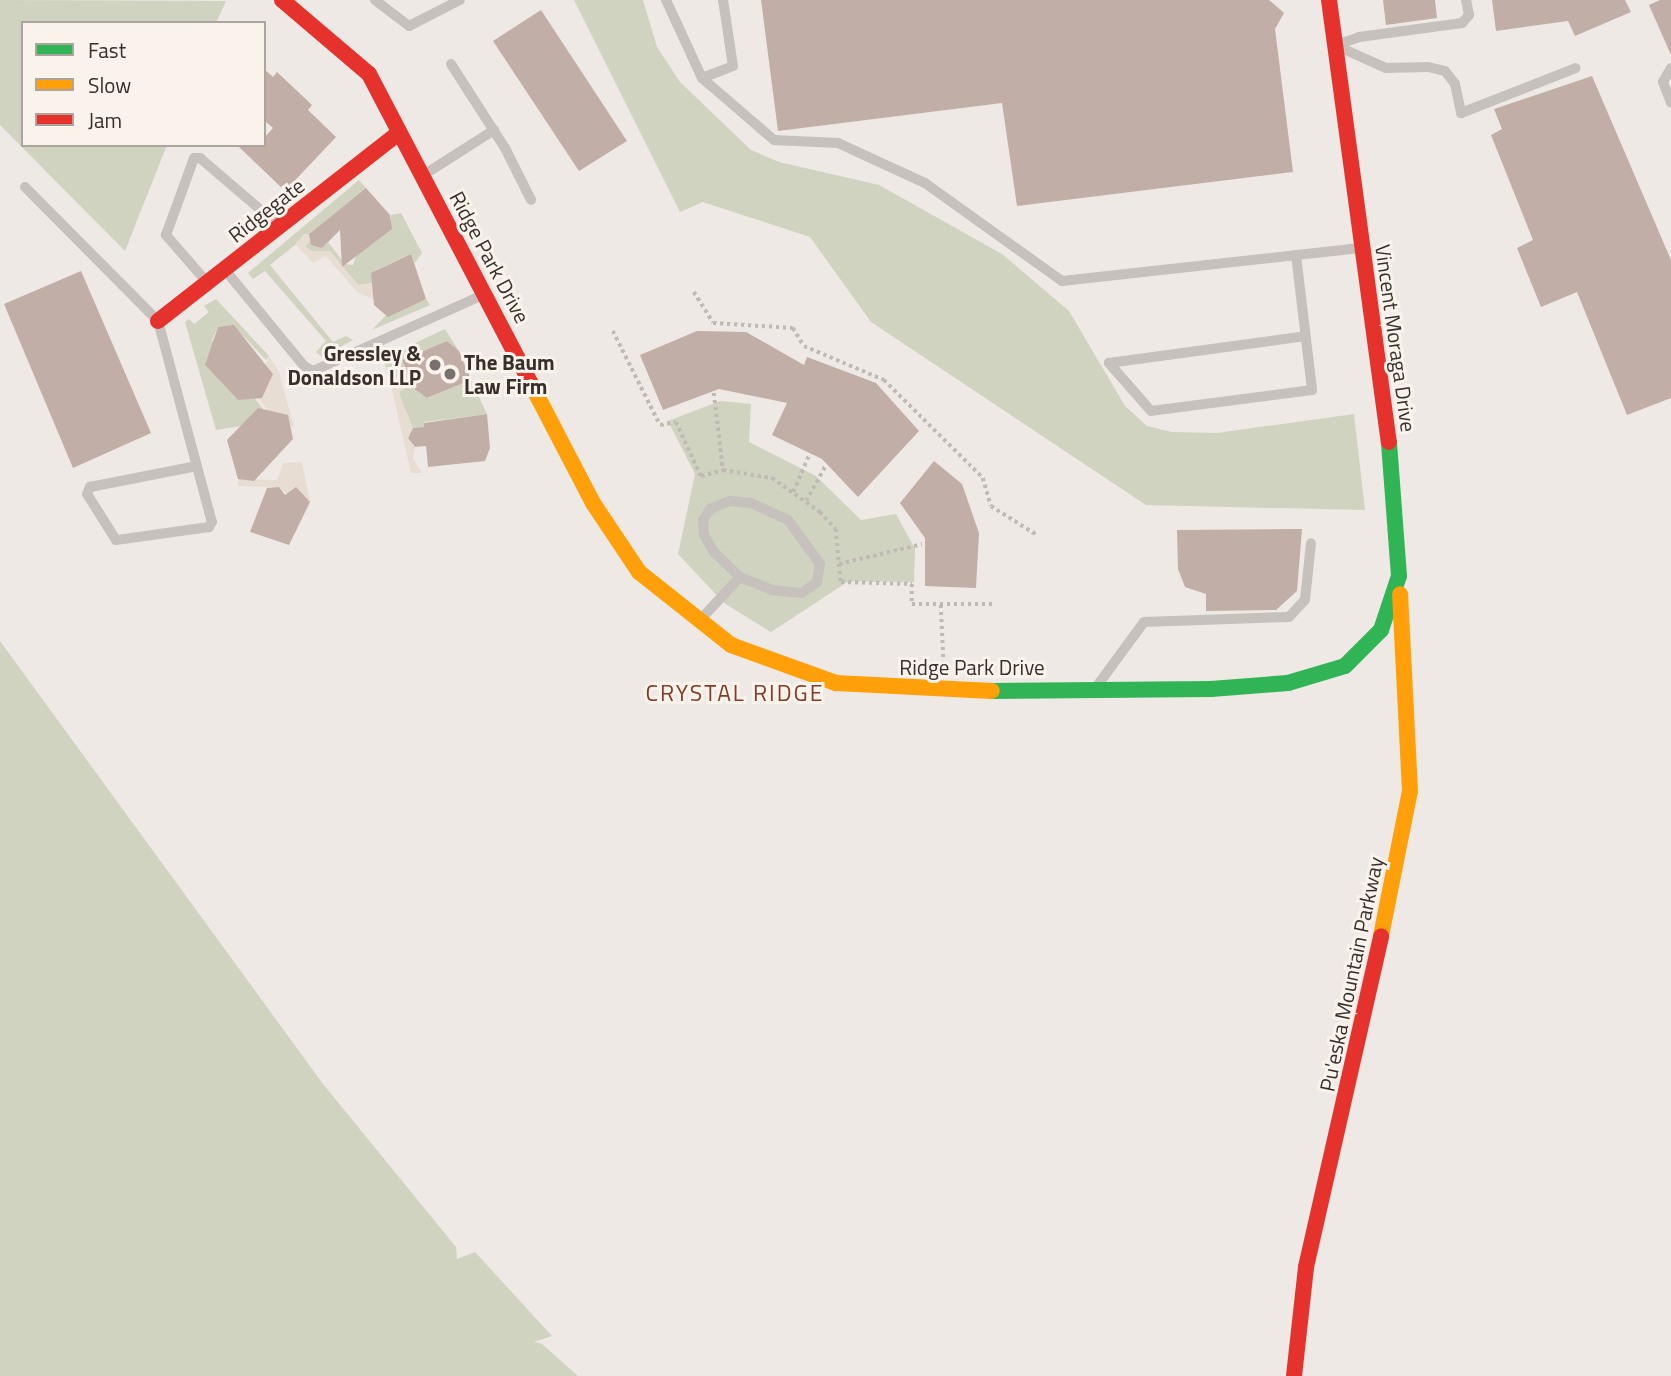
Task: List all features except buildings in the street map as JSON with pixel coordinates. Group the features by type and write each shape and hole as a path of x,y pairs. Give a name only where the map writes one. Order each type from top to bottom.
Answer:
{"street":[{"name":"Ridge Park Drive","path":"282,0 369,74 487,294 593,503 639,572 731,645 836,683 945,692 1095,688 1211,689 1288,683 1345,666"},
{"name":"Vincent Moraga Drive","path":"1329,0 1391,466 1399,576 1381,630 1345,666"},
{"name":"Ridgegate","path":"158,321 400,133"},
{"name":"Pu'eska Mountain Parkway","path":"1294,1376 1306,1267 1359,1045 1410,791 1399,576"}],"lane":[{"path":"375,0 409,26 460,0"},
{"path":"666,0 702,78 774,140 838,143 925,183 1062,281 1363,248"},
{"path":"702,78 733,66 723,0"},
{"path":"1336,45 1359,37 1462,23 1468,15 1466,0"},
{"path":"1336,45 1386,68 1428,66 1446,71 1455,84 1461,113 1576,68"},
{"path":"451,64 494,130 531,200"},
{"path":"1671,68 1663,82 1671,103"},
{"path":"423,176 494,130"},
{"path":"207,282 166,236 194,158 200,158 279,226"},
{"path":"25,187 158,321 197,466 212,522 209,527 116,540 87,494 90,487 197,466"},
{"path":"1296,255 1311,390 1151,411 1109,363 1305,337"},
{"path":"224,269 304,366 313,371 487,294"},
{"path":"729,502 751,503 788,520 820,564 817,582 802,593 772,590 740,577 714,552 704,535 703,520 710,509 729,502"},
{"path":"1095,688 1144,622 1289,617 1305,600 1311,542"},
{"path":"700,621 740,577"}],"path":[{"path":"694,292 713,324 793,328 804,346 884,380 983,478 990,506 1037,535"},
{"path":"612,331 660,425 676,422 701,476 723,470 772,478 806,502 836,529 841,582 912,584 912,604 995,604"},
{"path":"714,393 723,470"},
{"path":"793,493 808,455"},
{"path":"806,502 825,467"},
{"path":"839,564 922,544"},
{"path":"941,605 945,692"}],"green space":[{"path":"0,0 226,1 217,21 21,21 21,146 0,125"},
{"path":"574,0 643,0 657,47 680,82 751,150 779,162 879,185 1002,254 1069,311 1125,406 1147,426 1172,432 1217,433 1354,414 1365,510 1146,505 871,322 810,237 703,202 680,212"},
{"path":"22,147 166,147 125,251"},
{"path":"359,180 366,188 270,265 333,342 346,336 353,340 322,357 316,352 326,341 265,271 253,279 248,273"},
{"path":"401,213 422,253 415,263 410,254 379,269 372,283 358,285 330,251 311,251 305,246 310,241 322,248 328,242 345,264 353,265 356,256 391,229 391,215"},
{"path":"216,299 269,356 266,360 234,326 218,327 212,340 215,345 205,365 237,399 252,399 252,395 263,409 241,426 216,430 185,322 189,319 194,324 209,312 204,306"},
{"path":"426,299 430,305 372,330 386,315"},
{"path":"445,329 459,351 447,341 402,360 410,379 389,377 383,358"},
{"path":"471,380 487,414 424,422 424,427 413,428 408,423 399,392 405,388 418,389 428,398"},
{"path":"720,401 751,404 749,442 816,476 861,520 896,514 915,549 914,582 849,581 771,632 724,603 678,554 695,474 668,421"},
{"path":"0,641 323,1084 456,1247 457,1259 475,1252 552,1336 534,1342 542,1344 578,1376 0,1376"}],"shaded area":[{"path":"304,234 309,234 310,241 305,246 311,251 330,251 358,285 372,283 375,300 357,292 326,256 313,263 295,244"},
{"path":"269,356 279,372 294,427 279,424 257,397 273,374 266,364"},
{"path":"389,377 414,379 418,389 405,388 399,393 413,428 408,438 415,447 413,458 422,473 411,473"},
{"path":"302,462 310,502 295,488 291,497 278,487 238,486 238,479 277,480 283,463"}],"traffic: fast":[{"path":"992,691 1211,689 1288,683 1345,666 1381,630 1399,576 1389,442"}],"traffic: slow":[{"path":"530,382 593,503 639,572 731,645 836,683 992,691"},
{"path":"1381,936 1410,791 1400,594"}],"traffic: jam":[{"path":"282,0 369,74 530,382"},
{"path":"1329,0 1389,442"},
{"path":"158,321 399,133"},
{"path":"1294,1376 1306,1267 1381,936"}],"place":[{"name":"Gressley & Donaldson LLP","path":"435,365"},
{"name":"The Baum Law Firm","path":"450,374"}],"district":[{"name":"CRYSTAL RIDGE","path":"735,693"}]}
